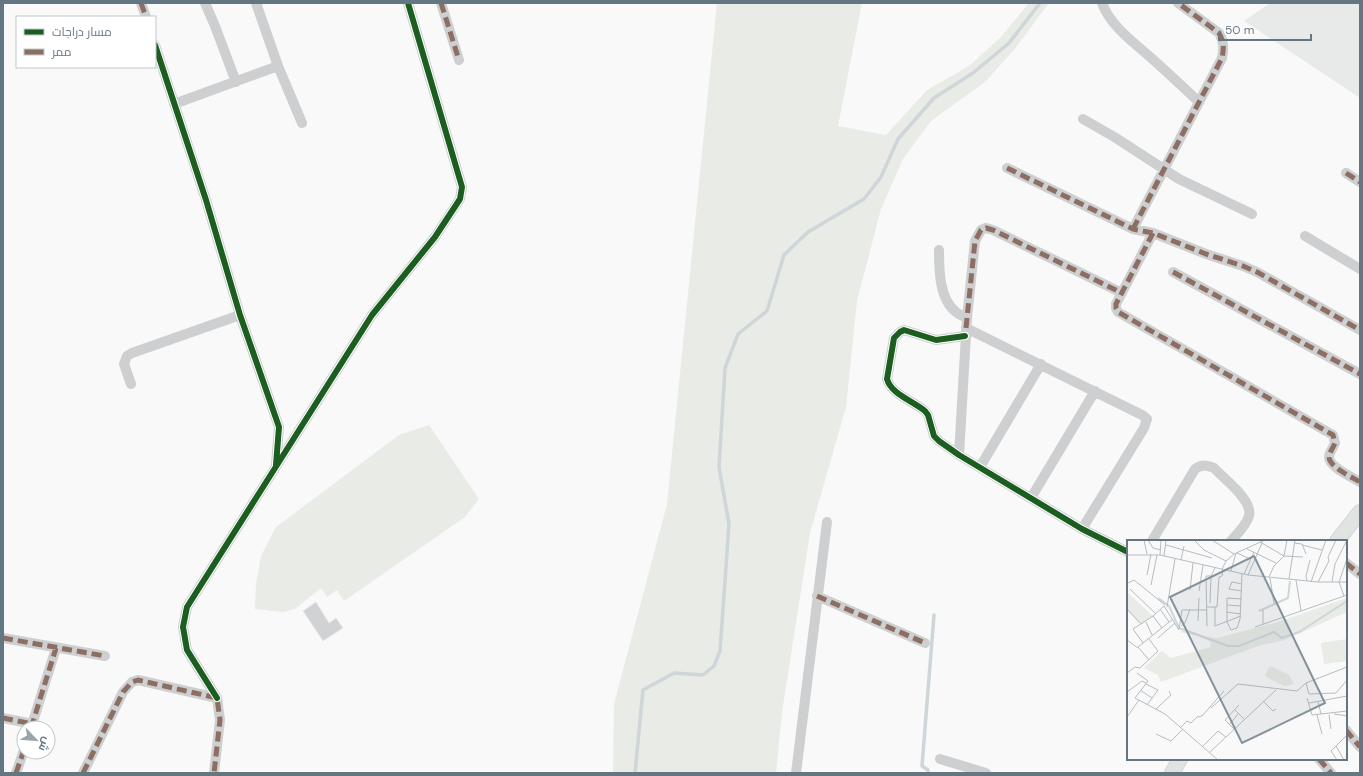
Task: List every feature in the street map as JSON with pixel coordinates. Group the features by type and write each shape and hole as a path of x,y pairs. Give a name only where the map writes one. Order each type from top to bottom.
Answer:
{"street":[{"path":"141,3 146,16"},
{"path":"204,3 215,26 236,82"},
{"path":"256,3 278,66 302,123"},
{"path":"214,773 220,720 217,698 187,650 183,628 187,607 372,315 435,237 460,200 462,187 408,3"},
{"path":"441,3 459,60"},
{"path":"1102,3 1104,9 1113,22 1200,102"},
{"path":"1133,229 1200,102 1222,58 1224,48 1223,40 1219,33 1178,3"},
{"path":"156,48 206,200 240,315 279,427 275,468"},
{"path":"174,104 278,66"},
{"path":"1083,120 1116,138 1164,170 1195,187 1252,214"},
{"path":"1007,168 1133,229 1153,233 1257,272 1360,330"},
{"path":"1346,173 1360,182"},
{"path":"959,456 965,330 975,242 981,230 986,228 993,230 1122,293"},
{"path":"1153,233 1116,304 1116,308 1122,315 1332,435 1335,443 1329,455 1329,460 1332,465 1360,482"},
{"path":"1305,236 1360,269"},
{"path":"939,250 940,274 945,300 956,312 965,330 1041,364 1142,415 1147,419 1144,428 1082,529"},
{"path":"1173,272 1360,374"},
{"path":"131,384 124,364 127,356 240,315"},
{"path":"965,330 943,339 936,340 904,330 897,333 894,338 887,379 893,390 925,411 934,436 938,441 959,456 980,467 1082,529 1127,552"},
{"path":"980,467 1041,364"},
{"path":"1031,498 1095,391"},
{"path":"1153,540 1195,469 1201,465 1207,465 1214,468 1246,500 1250,508 1246,522 1232,540"},
{"path":"1338,540 1360,512"},
{"path":"796,773 826,522"},
{"path":"1347,564 1360,574"},
{"path":"817,596 925,643"},
{"path":"3,638 104,656"},
{"path":"34,720 56,648"},
{"path":"83,773 123,692 132,682 144,680 217,698"},
{"path":"3,718 16,722"},
{"path":"1347,731 1358,741"},
{"path":"940,759 986,773"},
{"path":"16,773 21,760"},
{"path":"1172,773 1179,760"},
{"path":"1320,760 1331,773"}],"shaded area":[{"path":"717,3 862,3 838,126 886,135 927,90 969,66 1001,37 1029,3 1049,3 1014,50 985,82 931,121 903,159 881,209 857,301 846,407 810,533 782,712 776,773 613,773 614,704 667,504"},
{"path":"1270,3 1360,3 1360,98 1244,21"},
{"path":"429,425 479,499 465,517 344,601 337,590 327,597 321,588 295,609 283,612 255,609 256,584 261,556 276,527 399,435"}],"building":[{"path":"316,602 329,623 336,618 343,628 323,641 303,611"}],"waterway":[{"path":"635,773 643,690 674,673 703,675 714,666 720,651 729,524 719,467 725,368 738,334 767,311 784,255 808,232 864,199 881,177 898,139 934,98 973,73 1009,43 1040,3"},
{"path":"928,773 928,770 922,766 934,615"}],"marked path":[{"path":"141,3 146,16"},
{"path":"441,3 459,60"},
{"path":"1133,229 1222,58 1223,45 1219,33 1178,3"},
{"path":"1007,168 1133,229 1153,233 1257,272 1360,330"},
{"path":"1346,173 1360,182"},
{"path":"966,328 975,241 981,230 986,228 993,230 1122,293"},
{"path":"1153,233 1116,304 1118,312 1333,435 1335,443 1329,455 1330,461 1337,468 1360,482"},
{"path":"1173,272 1360,374"},
{"path":"1347,564 1360,574"},
{"path":"817,596 925,643"},
{"path":"3,638 105,656"},
{"path":"34,720 56,648"},
{"path":"83,773 123,692 132,682 138,680 217,698 220,720 214,773"},
{"path":"3,718 16,721"},
{"path":"1347,731 1360,747"},
{"path":"16,773 21,760"},
{"path":"1320,760 1331,773"}],"cycle path":[{"path":"217,698 187,650 183,627 187,607 372,315 435,237 460,199 462,187 408,3"},
{"path":"156,48 206,200 240,315 279,427 276,465"},
{"path":"965,336 936,340 904,330 900,332 894,338 887,379 889,384 903,397 925,411 928,415 934,436 939,441 959,455 1082,529 1127,552"}]}
